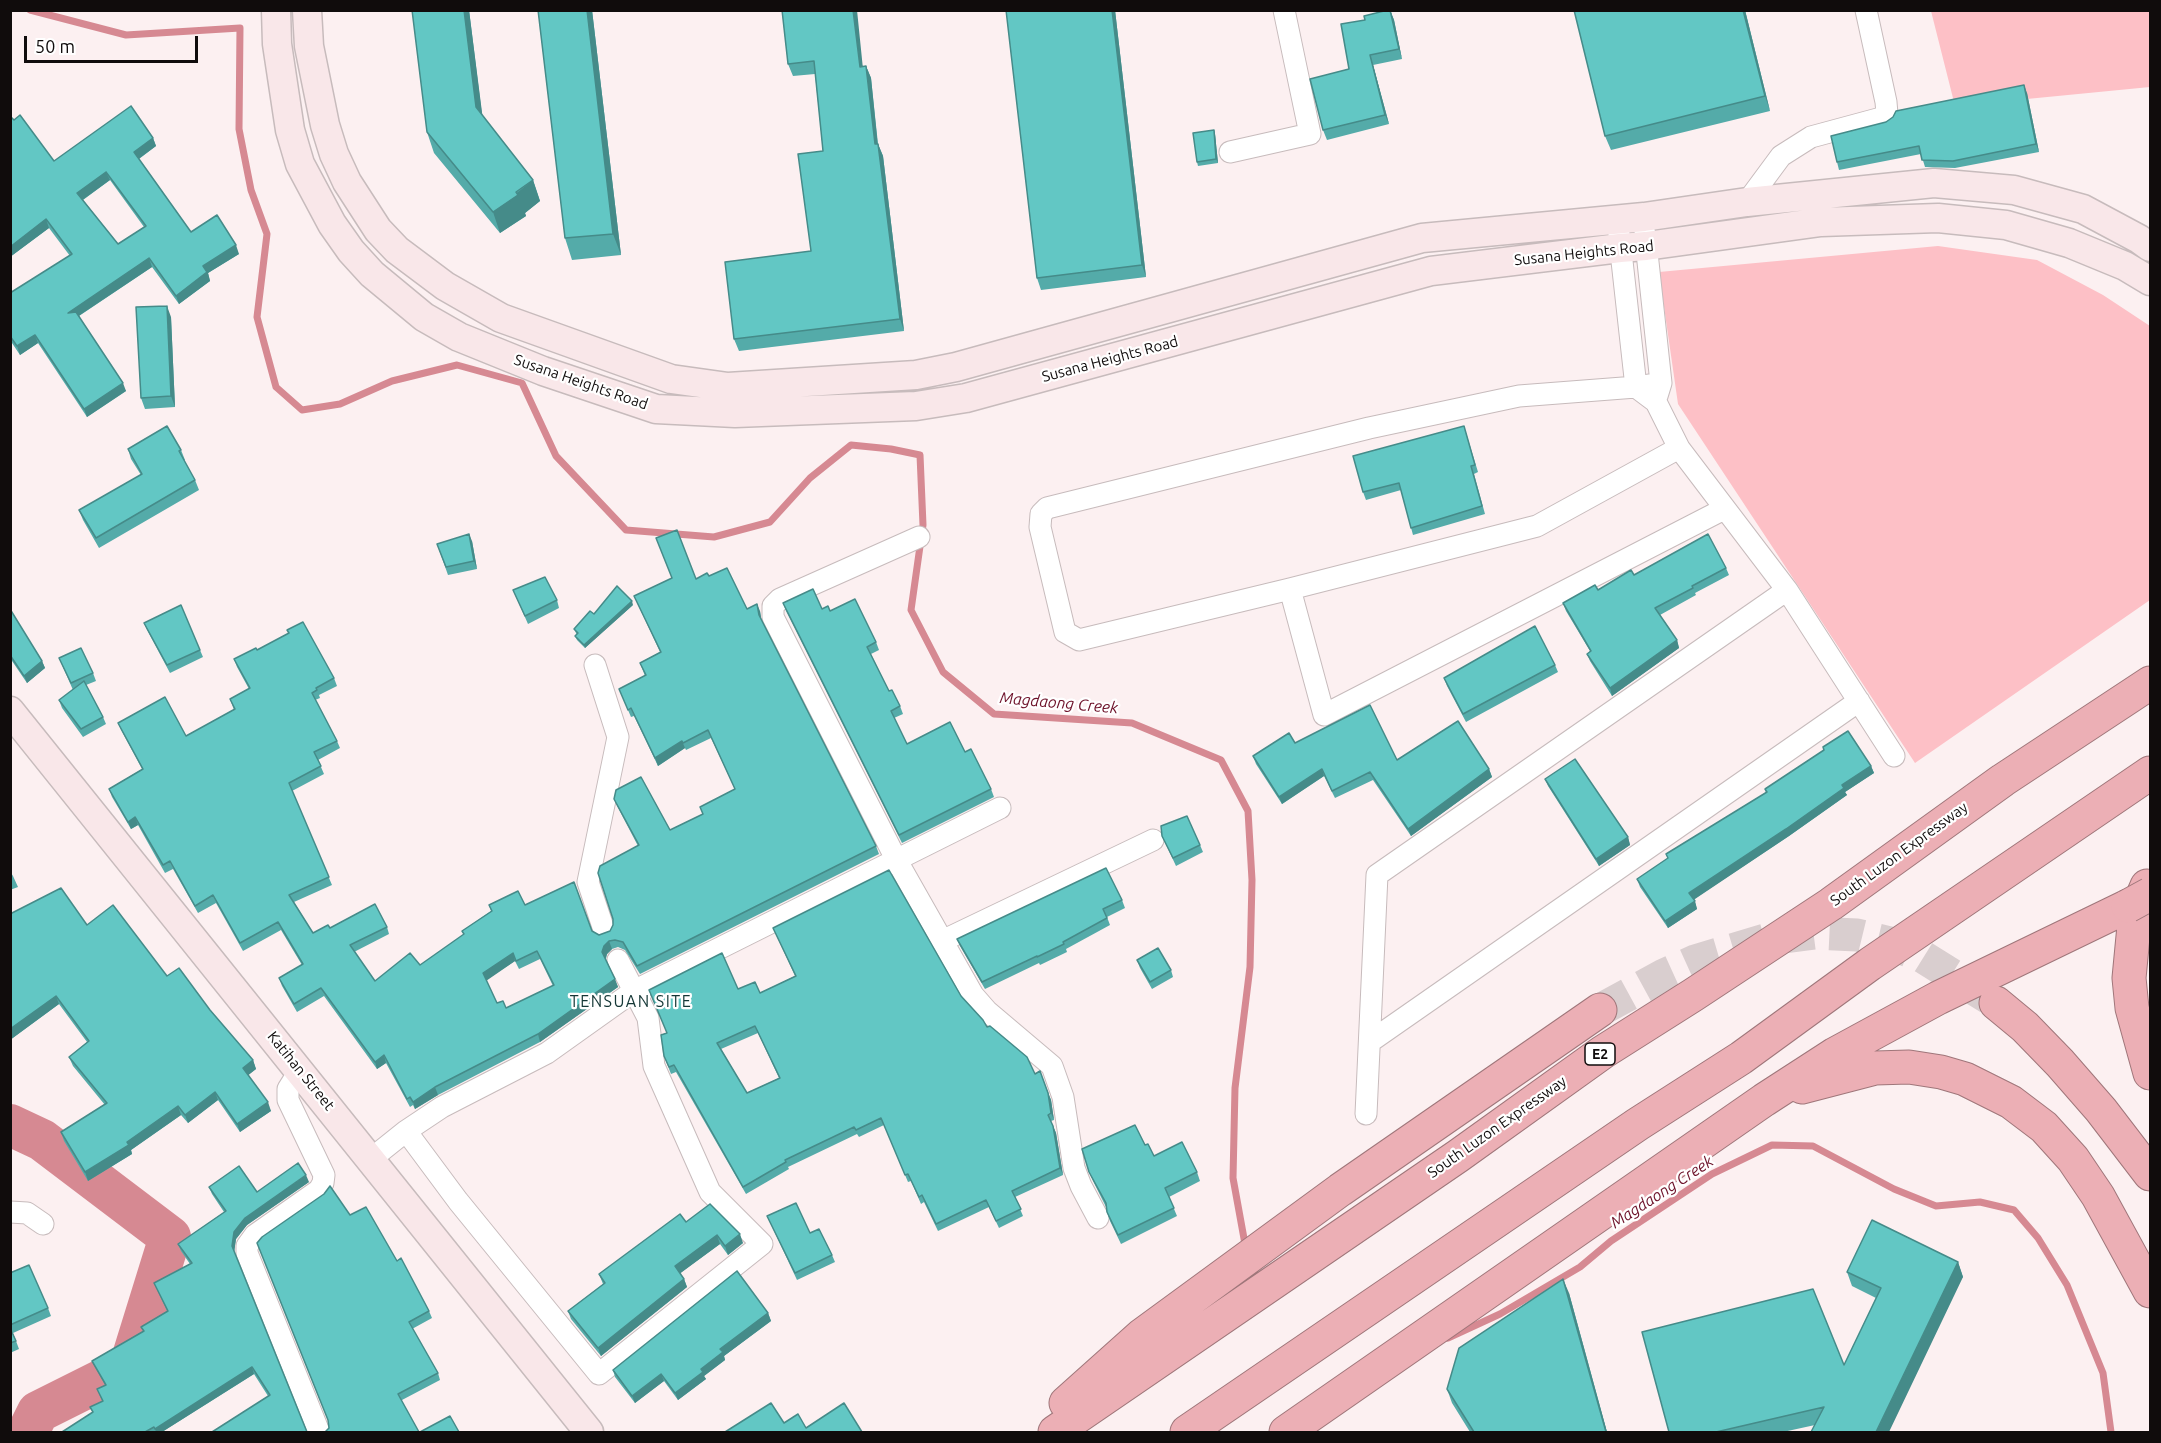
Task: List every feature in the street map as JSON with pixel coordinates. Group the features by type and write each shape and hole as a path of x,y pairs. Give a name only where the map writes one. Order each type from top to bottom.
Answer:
{"highway":[{"name":"South Luzon Expressway","path":"1055,1432 1458,1156 1603,1052 1821,910 2003,780 2151,683"},
{"path":"1187,1432 1638,1124 1741,1058 1870,964 2151,773"},
{"path":"2151,878 2138,907 2129,978 2132,1008 2151,1073"},
{"path":"1286,1432 1764,1100 1867,1035 2139,900"},
{"path":"1996,1003 2025,1027 2060,1063 2101,1110 2151,1174"},
{"path":"1034,1432 1142,1335 1340,1190 1600,1010"},
{"path":"1764,1100 1832,1078 1893,1066 1941,1072 1992,1091 2029,1114 2073,1159 2098,1196 2151,1291"}],"main road":[{"name":"Susana Heights Road","path":"276,10 278,44 290,130 300,164 332,224 365,266 424,317 459,337 543,371 656,409 735,413 916,406 956,400 1431,271 1821,222 1938,218 2006,225 2069,243 2125,266 2151,281"},
{"name":"Susana Heights Road","path":"307,10 309,45 325,125 334,154 347,183 378,230 398,250 445,286 501,318 671,379 728,387 916,375 956,367 1422,238 1631,218 1746,202 1934,183 2014,190 2083,209 2151,247"},
{"name":"Katihan Street","path":"10,711 589,1432"}],"street":[{"path":"1230,152 1310,134 1284,10"},
{"path":"1746,202 1781,156 1811,137 1885,117 1887,114 1866,10"},
{"path":"1631,218 1636,387"},
{"path":"1633,247 1658,393 1679,448 1787,590 1894,756"},
{"path":"1658,393 1636,387 1519,396 1357,431 1047,508 1041,514 1040,527 1065,632 1079,640 1537,526 1679,448"},
{"path":"1290,589 1324,715 1724,509"},
{"path":"919,537 780,599 773,606 773,617 897,861 973,995 1052,1066 1063,1097 1074,1168 1098,1218"},
{"path":"1366,1114 1377,875 1787,590"},
{"path":"595,665 618,737 588,882 604,930"},
{"path":"1371,1041 1859,701"},
{"path":"371,1159 406,1131 442,1107 547,1053 634,991 1000,808"},
{"path":"942,941 1153,840"},
{"path":"406,1131 458,1201 599,1374 762,1244 710,1192 654,1066 648,1017 618,960"},
{"path":"300,1070 288,1089 288,1100 324,1175 323,1183 319,1190 255,1235 247,1246 319,1432"},
{"path":"10,1212 27,1213 43,1224"}],"shaded area":[{"path":"1931,11 2150,11 2150,87 1955,106"},
{"path":"1938,246 2037,260 2103,295 2150,326 2150,600 1915,763 1678,404 1659,272"}],"building":[{"path":"412,10 464,10 476,107 533,180 516,192 518,195 493,212 427,132"},
{"path":"538,10 587,10 613,234 565,238"},
{"path":"782,10 853,10 860,67 866,66 875,144 878,144 900,319 734,339 725,262 811,251 798,154 823,151 814,61 788,64"},
{"path":"1006,10 1112,10 1142,265 1037,278"},
{"path":"1390,10 1399,49 1370,55 1385,115 1323,130 1310,79 1349,69 1341,24 1365,20 1364,16"},
{"path":"1574,10 1743,10 1765,96 1605,136"},
{"path":"2024,85 2036,144 1953,161 1922,160 1919,146 1837,162 1831,136 1886,122 1893,117 1896,111"},
{"path":"131,106 153,138 134,152 191,232 217,215 236,245 203,266 207,272 176,296 149,258 68,313 76,312 123,383 84,409 35,335 17,346 10,336 10,293 72,254 46,219 10,247 10,116 14,120 20,115 54,161","holes":["106,172 146,226 118,244 77,193"]},
{"path":"1214,130 1216,159 1197,162 1193,133"},
{"path":"167,306 171,396 141,398 136,307"},
{"path":"167,426 195,480 96,538 79,510 142,474 128,449"},
{"path":"1464,426 1475,465 1471,466 1482,506 1411,528 1399,483 1363,492 1353,456"},
{"path":"677,530 696,579 707,573 709,576 727,568 747,609 757,604 759,615 876,846 637,966 623,942 609,941 602,952 615,979 538,1034 435,1087 413,1102 410,1097 407,1099 384,1055 375,1062 321,988 294,1004 279,978 303,964 278,922 240,943 213,895 195,906 170,861 163,865 135,817 128,822 109,789 143,769 118,723 165,697 186,736 235,709 230,699 250,688 234,659 289,633 287,630 303,622 334,678 316,688 317,690 312,693 337,741 314,752 321,766 289,783 329,877 289,895 313,933 328,925 330,928 375,904 387,927 350,945 375,981 410,953 420,965 464,934 462,931 492,911 489,905 518,891 525,905 574,882 592,931 599,935 610,931 613,925 598,873 600,866 639,845 614,799 616,790 641,777 670,830 703,814 700,807 735,789 708,730 683,743 682,741 655,758 631,708 628,710 619,689 646,675 640,663 661,652 634,596 672,578 656,538","holes":["537,951 554,985 506,1008 503,1001 497,1003 483,973 513,953 516,961"]},
{"path":"469,534 474,561 446,567 437,544"},
{"path":"1708,534 1726,568 1655,608 1677,640 1610,688 1587,654 1591,651 1563,603 1595,585 1598,590 1631,570 1634,575"},
{"path":"545,577 557,600 525,616 513,590"},
{"path":"617,586 632,601 584,645 575,636 578,633 574,629 590,611 594,614"},
{"path":"813,589 822,609 828,606 830,611 855,599 876,642 867,647 889,691 892,690 900,706 891,711 907,744 950,722 965,752 971,749 991,789 899,835 783,603"},
{"path":"181,605 200,650 167,665 144,623"},
{"path":"10,609 42,661 24,676 10,655"},
{"path":"1535,626 1555,665 1463,714 1444,678"},
{"path":"81,648 93,673 71,683 59,658"},
{"path":"84,681 103,717 81,729 59,700"},
{"path":"1370,705 1397,760 1458,721 1489,769 1408,829 1370,772 1332,791 1322,769 1279,797 1253,756 1289,733 1295,743"},
{"path":"1848,731 1871,766 1842,785 1844,788 1786,829 1689,893 1695,901 1665,921 1637,879 1668,858 1666,854 1767,792 1765,789 1824,750 1823,747"},
{"path":"1575,759 1628,837 1596,859 1545,779"},
{"path":"1187,816 1200,845 1173,858 1162,836 1161,826"},
{"path":"1106,868 1122,900 1103,909 1107,918 1063,942 1064,944 982,982 957,939"},
{"path":"889,870 961,996 987,1027 990,1026 1027,1057 1035,1074 1040,1071 1048,1093 1051,1113 1048,1115 1053,1126 1060,1168 1012,1191 1021,1209 996,1221 986,1200 936,1224 922,1195 919,1197 908,1174 905,1175 881,1118 856,1130 854,1127 785,1160 786,1162 743,1187 674,1065 669,1067 664,1056 661,1035 667,1033 649,990 722,953 738,989 755,982 760,993 796,976 773,928","holes":["755,1026 780,1078 747,1093 717,1043"]},
{"path":"61,888 87,925 113,905 167,976 179,968 210,1010 253,1060 243,1068 268,1102 237,1124 215,1092 185,1115 178,1106 127,1142 129,1145 85,1172 61,1132 107,1103 69,1057 89,1041 56,996 10,1029 10,914"},
{"path":"1158,948 1171,970 1150,982 1137,960"},
{"path":"1135,1125 1145,1145 1148,1144 1154,1156 1182,1142 1197,1172 1165,1188 1174,1208 1118,1235 1107,1212 1106,1203 1089,1172 1082,1149"},
{"path":"298,1163 306,1175 245,1218 234,1232 232,1246 307,1432 212,1432 270,1395 252,1367 155,1429 154,1427 145,1432 62,1432 93,1412 90,1407 103,1401 97,1389 106,1385 92,1361 144,1331 141,1327 168,1311 154,1283 192,1263 178,1244 226,1211 209,1187 239,1166 257,1192"},
{"path":"330,1186 350,1215 366,1207 397,1261 401,1258 429,1311 409,1322 438,1373 398,1394 419,1432 325,1432 329,1428 328,1420 257,1243 262,1237 324,1194"},
{"path":"796,1203 810,1233 819,1229 832,1255 795,1273 767,1216"},
{"path":"710,1204 740,1234 725,1246 717,1235 675,1266 684,1279 598,1348 568,1311 605,1283 599,1274 680,1214 686,1222"},
{"path":"1872,1220 1958,1262 1876,1432 1811,1432 1824,1407 1716,1432 1669,1432 1642,1332 1813,1289 1844,1365 1881,1288 1847,1272"},
{"path":"29,1265 48,1308 10,1325 10,1273"},
{"path":"737,1271 768,1313 720,1349 723,1352 701,1369 703,1372 675,1393 661,1374 632,1396 613,1370"},
{"path":"1563,1279 1606,1432 1474,1432 1447,1389 1459,1348"},
{"path":"10,1328 16,1341 10,1343"},
{"path":"771,1403 784,1423 798,1414 806,1428 844,1403 862,1432 725,1432"},
{"path":"450,1416 459,1432 420,1432"}],"waterway":[{"name":"Magdaong Creek","path":"30,10 126,35 240,28 239,129 251,190 267,234 257,317 276,387 302,410 340,404 392,381 457,365 522,383 556,456 626,530 714,537 770,522 810,478 851,445 920,455 923,525 911,610 943,672 994,714 1132,723 1221,760 1248,811 1252,880 1250,967 1235,1088 1233,1178 1245,1244"},
{"path":"10,1125 42,1140 170,1237 130,1366 38,1412 28,1432"},
{"name":"Magdaong Creek","path":"1448,1338 1500,1314 1580,1267 1611,1241 1712,1174 1772,1145 1813,1146 1894,1189 1936,1206 1980,1202 2014,1210 2038,1238 2067,1285 2103,1373 2111,1432"}],"tunnel":[{"path":"1600,1010 1695,961 1769,939 1815,933 1857,935 1890,943 1923,957 1989,998"}],"district":[{"name":"TENSUAN SITE","path":"631,1002"}]}
